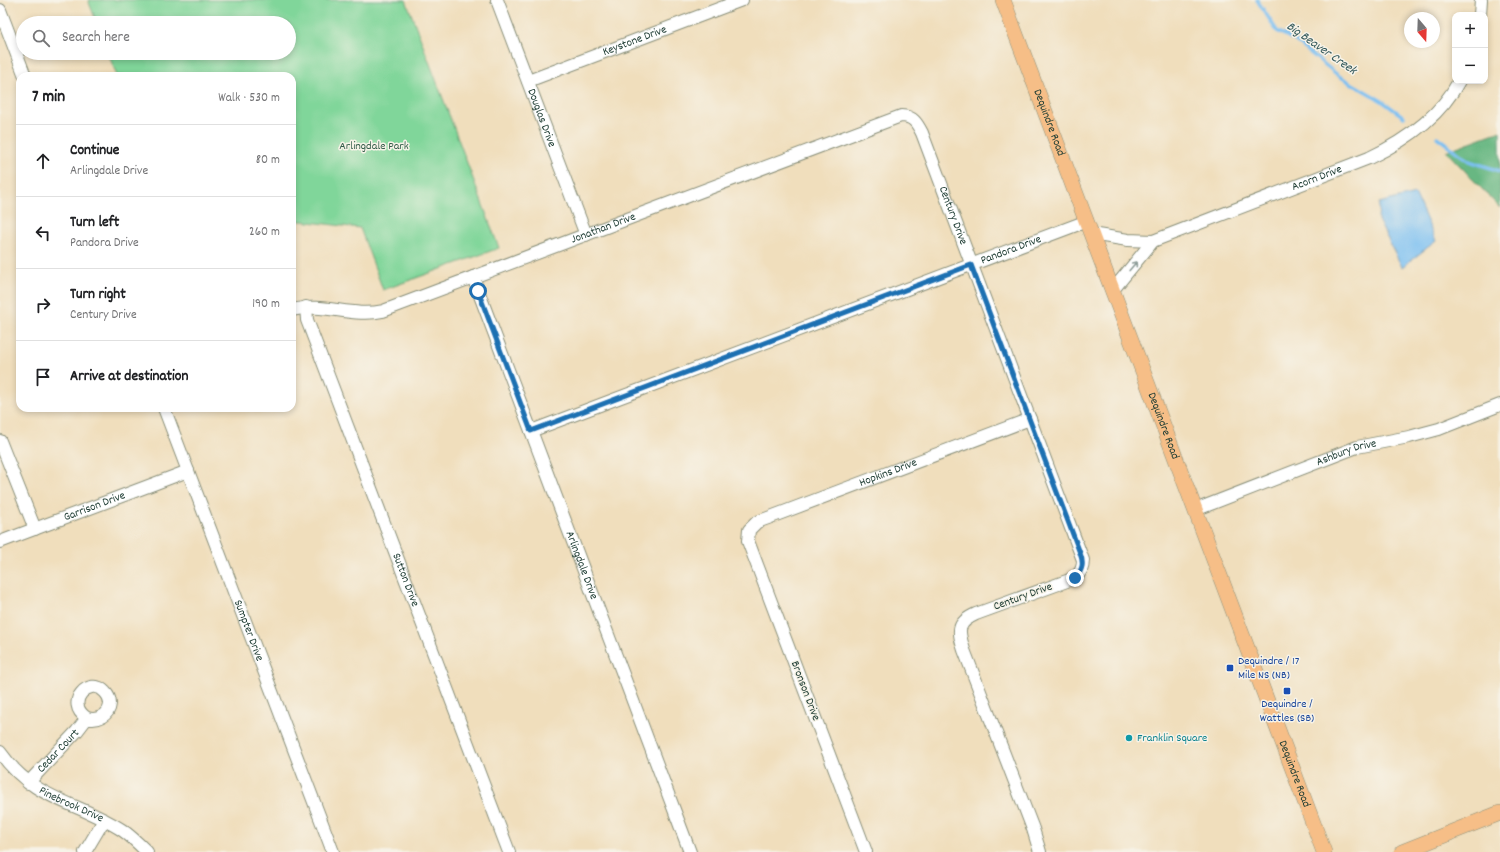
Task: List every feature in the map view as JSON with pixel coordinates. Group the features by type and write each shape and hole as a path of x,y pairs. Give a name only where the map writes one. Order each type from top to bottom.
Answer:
{"main road":[{"name":"Dequindre Road","path":"1002,0 1324,852"},
{"path":"1402,852 1500,813"}],"street":[{"name":"Douglas Drive","path":"497,0 586,235"},
{"name":"Keystone Drive","path":"528,81 742,0"},
{"path":"1480,12 1481,0"},
{"path":"0,10 16,52"},
{"path":"19,60 23,72"},
{"name":"Acorn Drive","path":"1089,228 1128,240 1153,241 1382,152 1403,140 1428,120 1447,99 1457,84"},
{"name":"Jonathan Drive","path":"296,309 306,307 322,307 360,314 372,314 383,311 901,116 911,118"},
{"name":"Century Drive","path":"911,118 918,125 922,133 1030,418 1080,553 1083,567 1075,578 968,618 961,625 959,630 964,650 1030,822 1040,852"},
{"name":"Pandora Drive","path":"531,431 971,265 1089,228"},
{"name":"Acorn Drive","path":"1112,291 1153,241"},
{"name":"Arlingdale Drive","path":"473,277 690,852"},
{"name":"Sutton Drive","path":"306,307 307,320 508,852"},
{"name":"Ashbury Drive","path":"1195,510 1357,447 1409,437 1440,429 1500,405"},
{"name":"Sumpter Drive","path":"166,412 333,852"},
{"name":"Hopkins Drive","path":"749,530 757,522 1030,418"},
{"path":"0,441 35,529"},
{"name":"Garrison Drive","path":"0,542 188,471"},
{"name":"Bronson Drive","path":"749,530 748,540 866,852"},
{"name":"Cedar Court","path":"28,783 76,732 87,718"},
{"name":"Pinebrook Drive","path":"0,752 6,761 28,783 57,799 104,820 122,830 147,852"},
{"path":"85,852 104,820"}],"green space":[{"name":"Arlingdale Park","path":"88,0 406,0 499,248 383,290 360,228 296,220 296,72 115,72 111,60 296,60 296,16 94,16"},
{"path":"1500,131 1500,208 1446,151"}],"water":[{"path":"1415,194 1436,241 1402,267 1378,220 1379,203"}],"waterway":[{"name":"Big Beaver Creek","path":"1257,0 1277,31 1294,40 1339,76 1382,101 1404,117"},
{"name":"Big Beaver Creek","path":"1437,137 1469,161 1500,171"}],"place":[{"name":"Dequindre / 17 Mile NS (NB)","path":"1230,668"},
{"name":"Dequindre / Wattles (SB)","path":"1287,691"},
{"name":"Franklin Square","path":"1129,738"}],"route":[{"path":"478,291 531,431 971,265 1083,560 1083,567 1075,578"}]}
